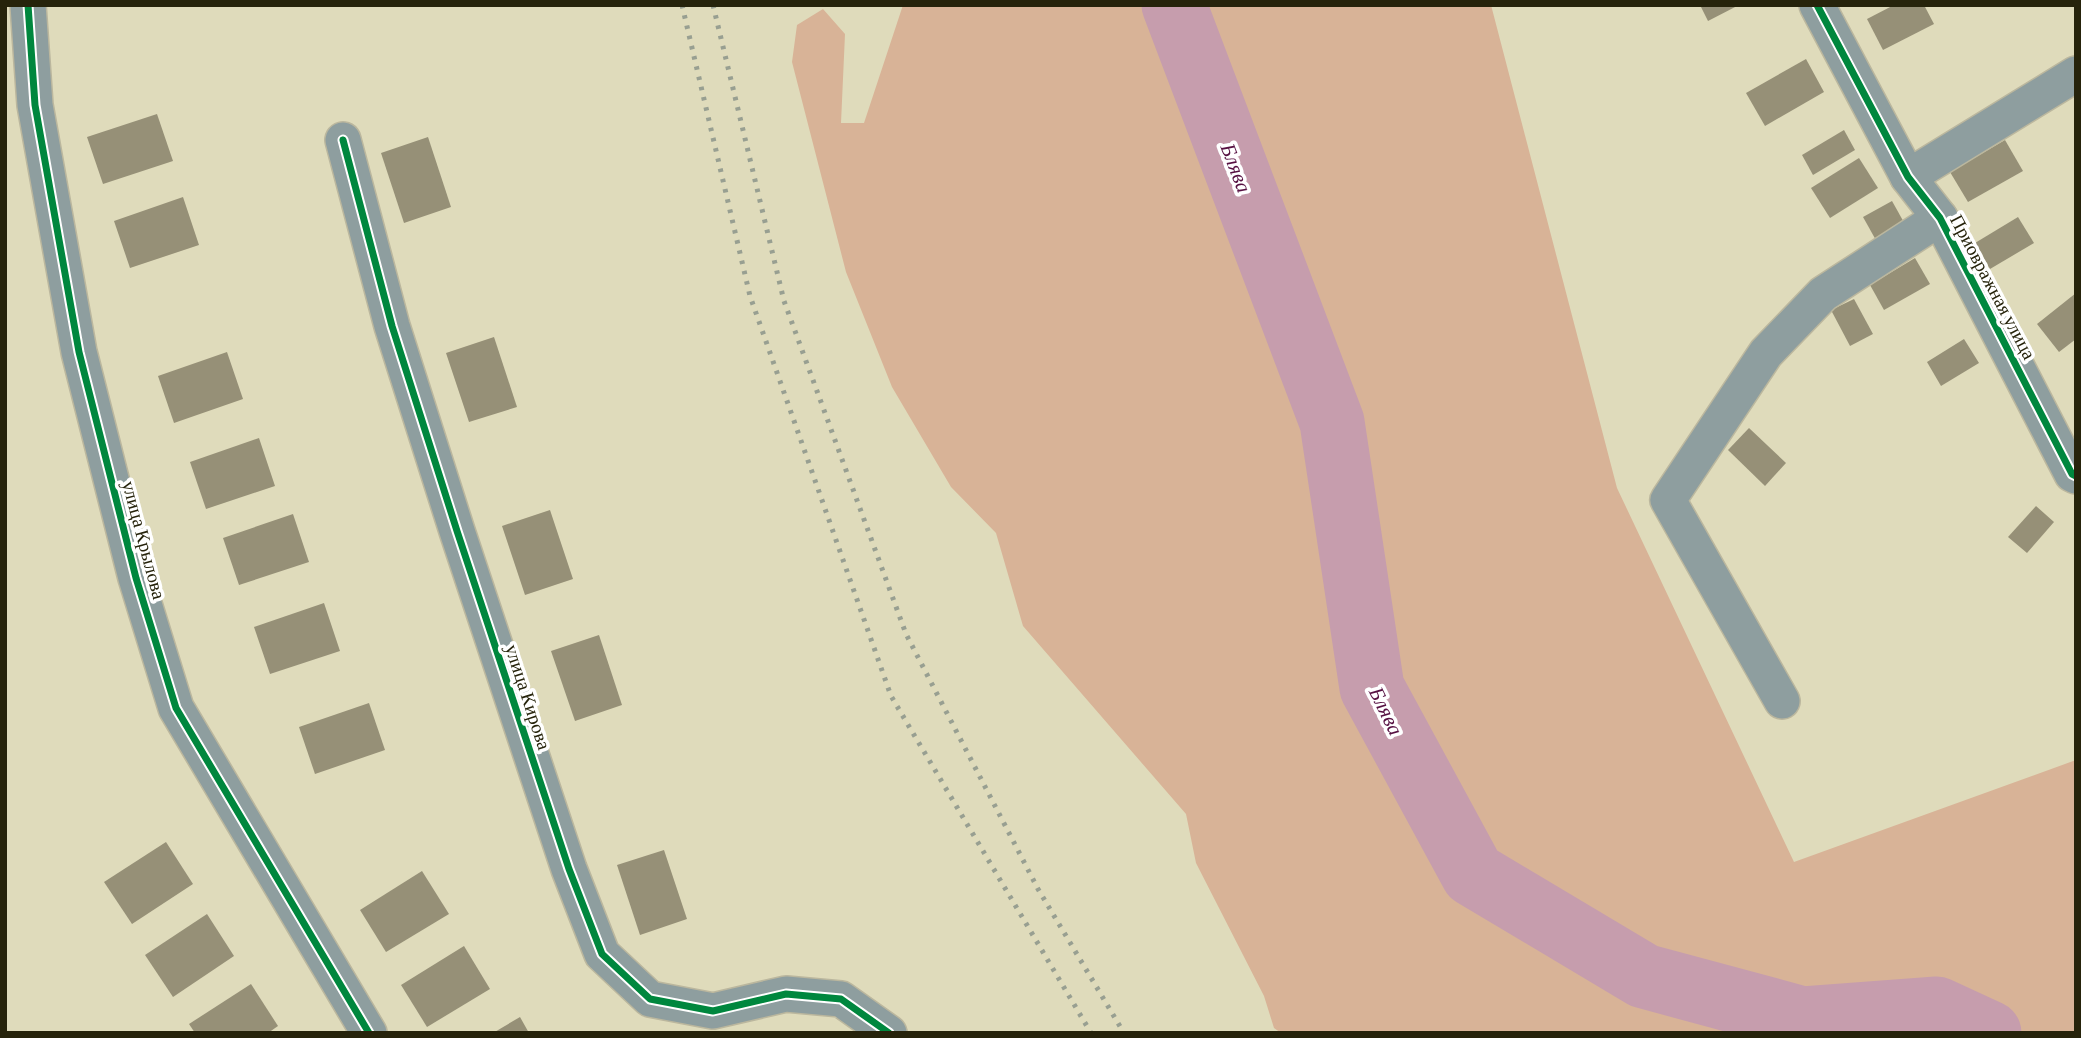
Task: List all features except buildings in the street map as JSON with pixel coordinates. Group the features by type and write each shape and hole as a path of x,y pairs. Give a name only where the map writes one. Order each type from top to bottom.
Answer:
{"street":[{"name":"улица Крылова","path":"28,5 36,105 79,352 136,578 176,708 369,1033"},
{"name":"Приовражная улица","path":"1816,5 1908,177 1940,218 2072,474 2076,476"},
{"path":"1908,177 2076,74"},
{"name":"улица Кирова","path":"343,140 392,326 453,518 569,869 603,954 650,999 713,1011 786,995 841,999 889,1033"},
{"path":"1782,701 1668,500 1766,353 1785,333 1824,294 1940,218"}],"shaded area":[{"path":"903,5 1491,5 1617,488 1794,862 2076,760 2076,1033 1281,1033 1274,1028 1264,996 1196,863 1186,814 1023,626 996,533 951,487 892,387 846,272 792,62 797,25 823,9 845,34 841,123 864,123"}],"waterway":[{"name":"Блява","path":"1174,5 1332,422 1372,688 1473,874 1644,976 1803,1019 1937,1009 1989,1033"}],"railway":[{"path":"682,5 750,296 891,696 1091,1033"},
{"path":"713,5 784,301 906,634 1038,889 1124,1033"}],"cycle path":[{"path":"28,5 35,105 79,352 136,578 176,708 369,1033"},
{"path":"1817,5 1908,177 1940,218 2072,474 2076,476"},
{"path":"343,140 392,326 457,531 569,869 602,954 650,999 713,1011 786,994 841,999 889,1033"}]}
